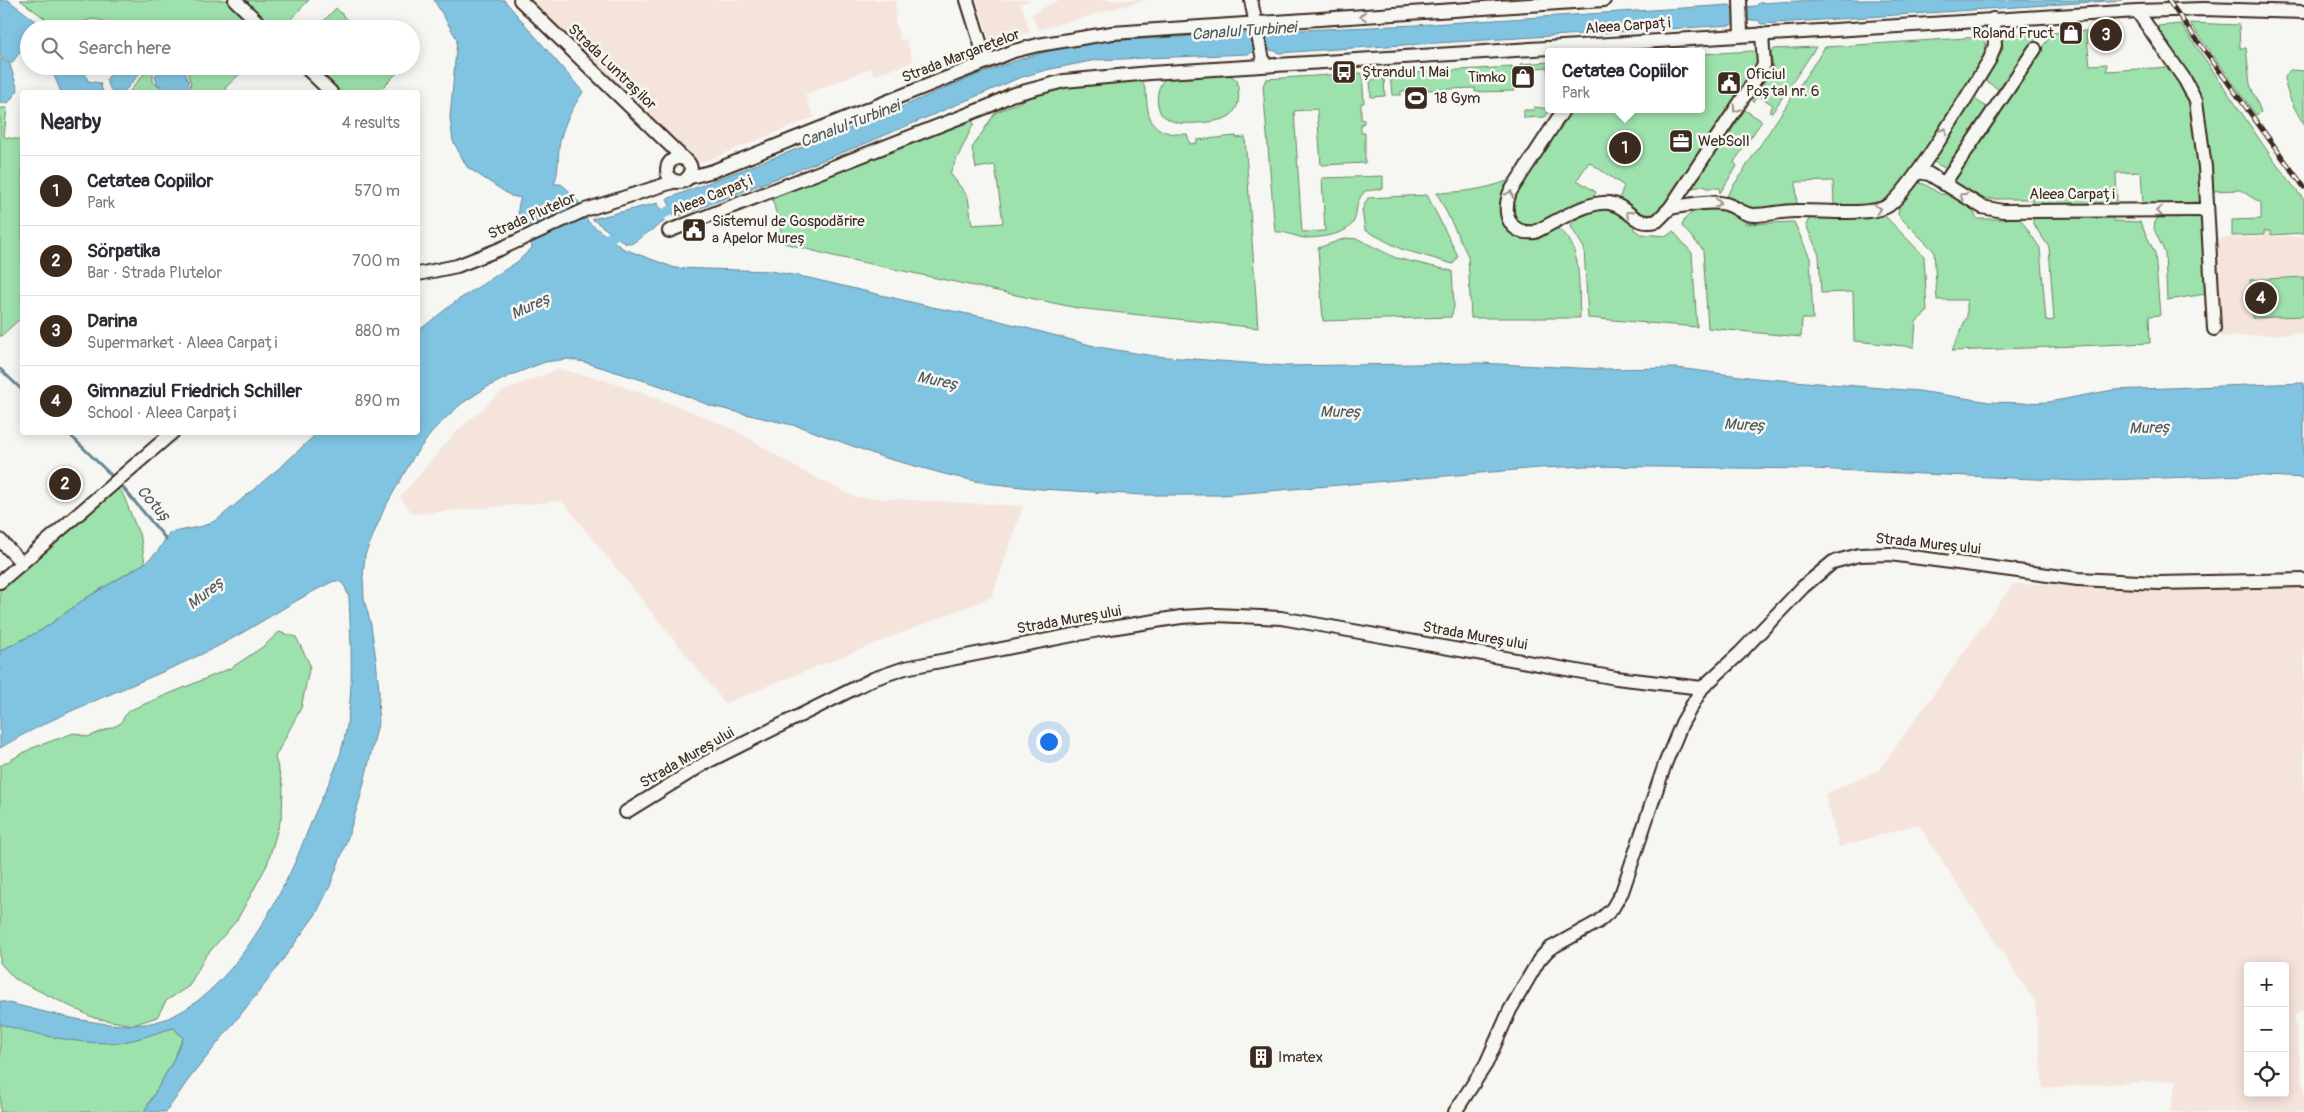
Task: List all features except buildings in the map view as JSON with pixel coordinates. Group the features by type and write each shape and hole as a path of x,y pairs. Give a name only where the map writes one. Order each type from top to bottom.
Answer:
{"street":[{"path":"235,0 256,20"},
{"name":"Strada Luntrașilor","path":"520,0 660,137 682,172"},
{"path":"967,0 986,61"},
{"path":"1251,0 1263,61"},
{"name":"Strada Margaretelor","path":"682,172 986,61 1038,45 1112,33 1257,29 1505,3 1604,0"},
{"path":"1740,1 1741,32"},
{"name":"Aleea Carpați","path":"1588,48 1741,32 1762,34 2137,11 2203,9 2304,12"},
{"path":"2137,11 2185,80 2196,101 2202,131 2214,329"},
{"path":"1670,208 1710,203 1727,204 1742,213 1755,215 1795,211 1871,211 1886,208 1893,203 1918,172 1990,59 1995,45 1993,20"},
{"path":"1561,113 1510,192 1507,201 1507,214 1510,223 1517,230 1525,233 1535,232 1594,203 1611,204 1640,222 1649,223 1657,221 1670,208 1764,66 1762,34"},
{"name":"Aleea Carpați","path":"669,231 989,106 1011,95 1064,81 1263,61 1545,50"},
{"path":"1944,184 2035,50"},
{"path":"313,75 329,90"},
{"name":"Strada Plutelor","path":"420,274 457,266 584,210 659,185 682,172"},
{"name":"Aleea Carpați","path":"1918,172 1928,174 1982,207 2003,211 2207,210"},
{"path":"0,582 124,477 170,435"},
{"path":"0,540 22,563"},
{"name":"Strada Mureșului","path":"626,812 707,762 873,679 905,668 1104,629 1181,617 1230,615 1281,618 1616,678 1702,688 1817,574 1832,562 1859,555 1890,554 1937,559 2078,579 2158,583 2304,580"},
{"path":"1455,1112 1481,1074 1510,1010 1540,960 1555,945 1598,922 1612,909 1622,892 1665,764 1682,723 1702,688"}],"shaded area":[{"path":"529,0 895,0 897,13 894,15 900,40 906,39 913,62 874,75 871,68 805,95 814,117 698,164"},
{"path":"976,0 1030,0 1021,4 1030,32 992,46"},
{"path":"1059,0 1146,0 1038,30 1032,14"},
{"path":"2265,232 2269,232 2270,237 2304,236 2304,333 2221,337 2216,238 2265,237"},
{"path":"558,369 601,379 681,407 737,431 795,467 855,497 1023,506 992,597 725,703 562,501 413,514 400,497 455,433 501,392"},
{"path":"2013,584 2304,586 2304,1010 2294,1016 2304,1088 2304,1112 2170,1112 2177,1080 2043,1088 2035,1002 1918,824 1839,847 1825,794 1879,770"}],"green space":[{"path":"20,0 309,0 290,20 47,20"},
{"path":"336,8 347,20 325,20"},
{"path":"2190,23 2239,25 2240,48 2246,48 2250,84 2261,112 2256,115"},
{"path":"2181,24 2277,165 2304,200 2304,233 2271,235 2270,231 2264,231 2264,235 2232,236 2232,220 2261,219 2261,203 2240,190 2212,191 2206,119 2201,99 2157,29 2158,26"},
{"path":"2086,31 2090,65 2107,64 2107,71 2169,67 2189,101 2194,121 2203,198 2200,202 2143,205 2141,172 2116,173 2117,205 2032,205 2032,199 1985,199 1953,182 2052,33"},
{"path":"2040,33 1996,97 1994,96 1998,89 1986,81 1981,87 1979,86 2003,49 2002,40 2006,34"},
{"path":"1981,37 1986,46 1983,62 1919,160 1889,199 1882,204 1834,205 1833,181 1796,182 1797,206 1750,209 1726,197 1825,47"},
{"path":"1816,47 1772,113 1769,112 1773,105 1759,96 1754,102 1752,100 1773,69 1771,54 1774,49"},
{"path":"1753,51 1757,54 1759,65 1663,211 1657,215 1646,217 1629,210 1618,202 1624,186 1589,162 1577,180 1596,192 1593,198 1535,227 1528,228 1514,220 1510,202 1566,113 1705,113 1705,54"},
{"path":"1545,62 1545,67 1536,68 1536,72 1530,72 1530,68 1520,68 1520,64"},
{"path":"1512,67 1514,91 1475,92 1475,88 1401,91 1401,95 1392,95 1390,74"},
{"path":"2290,70 2304,71 2304,125 2285,85 2284,78"},
{"path":"1362,73 1364,103 1361,103 1361,119 1364,120 1364,123 1361,124 1361,133 1365,133 1365,163 1321,165 1317,109 1294,111 1302,232 1325,231 1322,178 1383,176 1383,189 1365,191 1359,200 1353,223 1338,233 1305,238 1283,232 1275,232 1263,86 1266,79"},
{"path":"1228,74 1237,80 1239,93 1237,106 1228,117 1207,122 1179,123 1161,114 1157,99 1159,89 1167,77"},
{"path":"143,75 153,75 153,82 164,90 131,90"},
{"path":"188,75 239,75 225,88 227,90 189,90 191,83"},
{"path":"319,75 395,75 380,90 335,90"},
{"path":"1137,78 1143,83 1151,120 1158,128 1169,133 1187,134 1190,144 1197,143 1197,140 1236,136 1236,138 1245,137 1258,328 1077,308 833,256 784,243 771,194 969,117 974,123 950,173 968,197 972,225 1003,223 995,165 976,168 972,148 995,113 1041,92 1065,85"},
{"path":"1384,79 1385,96 1371,97 1370,80"},
{"path":"1972,97 1989,109 1943,175 1946,169 1932,161"},
{"path":"1534,107 1545,108 1545,113 1548,113 1545,117 1524,118 1524,110 1534,110"},
{"path":"0,108 7,108 4,137 20,140 20,319 0,337"},
{"path":"1745,110 1762,121 1734,162 1737,166 1720,193 1719,188 1706,188 1705,186 1691,188 1691,184 1713,151 1718,151"},
{"path":"1507,181 1510,183 1506,225 1510,232 1522,238 1528,238 1556,228 1565,234 1571,243 1578,268 1580,318 1471,318 1468,256 1437,193 1472,190"},
{"path":"1918,183 1924,184 1940,194 1950,194 1972,208 1977,219 2007,219 2009,215 2017,214 2040,248 2046,321 2054,320 2049,247 2033,224 2033,218 2037,215 2110,215 2114,221 2140,222 2155,253 2160,315 2149,316 2150,343 1952,351 1967,316 1967,300 1937,300 1934,251 1898,215 1898,210 1904,197"},
{"path":"1427,195 1458,256 1453,264 1401,249 1365,230 1362,210 1368,198"},
{"path":"1611,208 1634,224 1634,230 1641,234 1667,236 1673,231 1692,253 1697,327 1588,318 1584,248 1571,227 1573,220 1596,209"},
{"path":"1725,208 1740,216 1746,224 1794,222 1810,258 1813,319 1802,319 1801,337 1708,328 1703,250 1682,226 1689,215 1694,212"},
{"path":"1884,215 1924,256 1927,312 1916,322 1914,347 1854,341 1853,292 1821,293 1819,255 1806,225 1809,219 1814,216"},
{"path":"2159,216 2200,216 2203,221 2206,294 2167,300 2165,253 2154,229 2155,222"},
{"path":"1346,238 1358,239 1396,258 1452,271 1454,307 1451,317 1323,321 1318,248"},
{"path":"2304,277 2304,316 2252,318 2250,280"},
{"path":"117,488 122,492 141,539 145,563 86,598 42,630 0,651 0,587"},
{"path":"279,632 296,637 310,665 301,708 275,757 283,786 282,815 267,865 237,920 205,957 189,986 166,1001 157,1017 133,1025 94,1018 15,979 0,963 0,766 32,748 74,733 88,737 120,724 128,711 231,668 264,646"},
{"path":"0,1024 132,1040 158,1031 174,1028 183,1038 172,1063 144,1112 0,1112"}],"water":[{"path":"0,0 8,0 34,20 20,20 20,52 11,64 0,56"},
{"name":"Mureș","path":"434,0 504,0 583,92 569,115 562,134 554,184 561,184 568,190 581,205 588,222 624,249 675,268 771,271 989,318 1098,347 1154,356 1285,366 1479,363 1598,369 1677,368 1756,378 1919,391 1990,402 2024,403 2049,402 2113,390 2304,383 2304,478 2247,475 2079,481 1813,469 1586,466 1539,468 1222,495 1144,495 1041,489 985,483 882,457 801,427 711,406 661,386 584,362 568,359 545,362 487,387 461,404 436,427 414,456 384,509 365,555 363,577 364,599 371,625 376,660 379,690 378,724 361,795 330,886 316,914 265,984 189,1079 166,1112 144,1112 172,1063 183,1038 174,1028 138,1039 118,1042 101,1043 66,1040 0,1024 0,1001 99,1023 139,1025 156,1022 180,1012 202,998 222,978 241,956 272,907 296,860 334,773 347,726 351,690 349,597 341,582 334,581 221,645 49,721 0,748 0,651 42,630 86,598 145,563 158,551 169,533 203,526 217,520 284,464 315,435 420,435 420,329 455,302 517,262 532,248 531,241 518,212 521,198 511,196 467,167 453,141 450,118 457,39"},
{"name":"Canalul Turbinei","path":"1818,0 2122,0 1761,24 1758,20 1733,22 1731,25 1279,53 1272,50 1264,50 1249,54 1096,60 1046,70 1019,78 869,142 675,218 667,199 841,132 1004,65 1061,48 1090,42 1246,33 1251,36 1273,34 1277,31 1415,25 1730,5 1732,8 1756,6 1759,3"},
{"path":"0,58 10,65 18,90 8,103 0,103"},
{"path":"54,75 86,75 88,81 100,83 102,90 60,90"},
{"path":"110,75 138,75 126,90 111,90 106,80"},
{"path":"155,75 186,75 189,82 186,90 170,90 157,84"},
{"path":"658,203 665,221 631,244 627,242 626,244 592,219"}],"waterway":[{"name":"Canalul Turbinei","path":"651,219 683,205"},
{"name":"Canalul Turbinei","path":"598,246 604,240 626,230"},
{"name":"Cotuș","path":"0,369 20,388"},
{"name":"Cotuș","path":"70,435 115,479"},
{"name":"Cotuș","path":"119,483 166,539"}],"railway":[{"path":"2168,0 2304,187"}],"place":[{"name":"Roland Fruct","path":"2071,33"},
{"name":"Darina","path":"2106,35"},
{"name":"Ștrandul 1 Mai","path":"1344,72"},
{"name":"Timko","path":"1523,77"},
{"name":"Oficiul Poștal nr. 6","path":"1729,83"},
{"name":"18 Gym","path":"1416,98"},
{"name":"WebSoll","path":"1681,141"},
{"name":"Cetatea Copiilor","path":"1625,148"},
{"name":"Sistemul de Gospodărire a Apelor Mureș","path":"694,230"},
{"name":"Gimnaziul Friedrich Schiller","path":"2261,298"},
{"name":"Sörpatika","path":"65,484"},
{"name":"Imatex","path":"1261,1057"}]}
